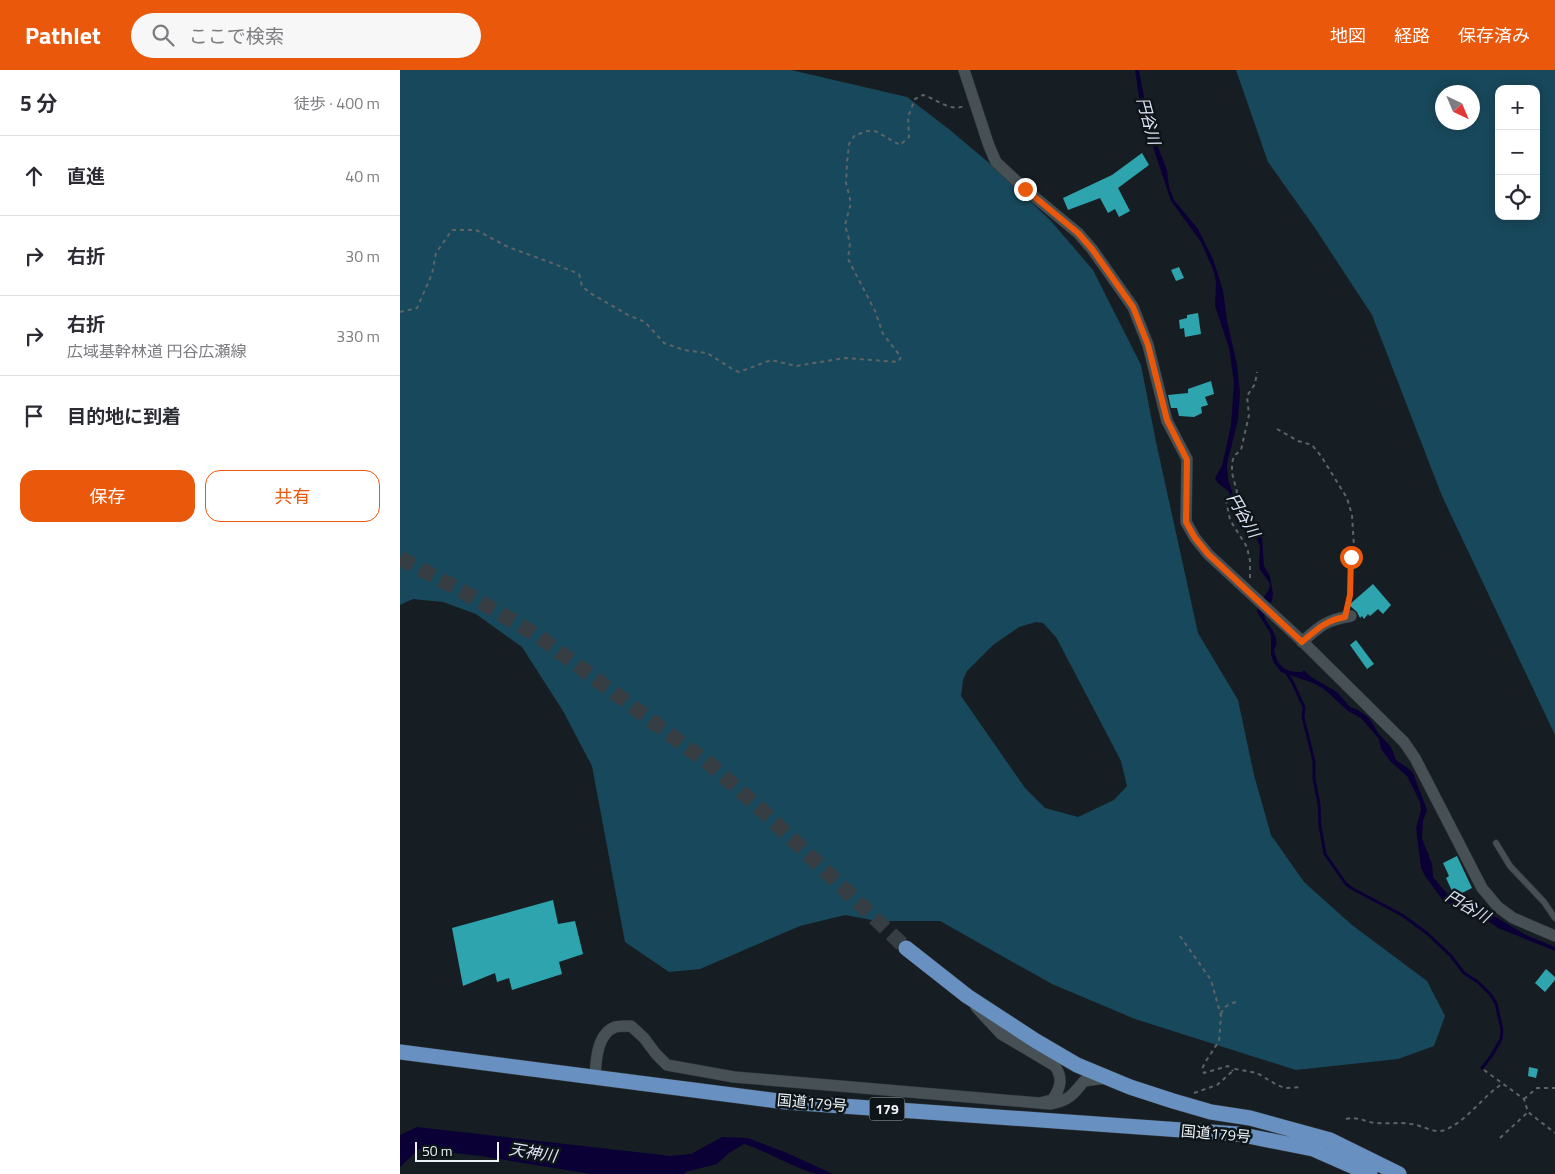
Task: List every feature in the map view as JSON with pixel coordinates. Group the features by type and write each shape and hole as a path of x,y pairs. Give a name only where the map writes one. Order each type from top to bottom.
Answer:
{"highway":[{"name":"国道179号","path":"906,948 966,996 1068,1061 1130,1087 1204,1109 1250,1118 1330,1140 1399,1174"},
{"name":"国道179号","path":"400,1052 786,1102 1238,1134 1314,1149 1370,1174"}],"street":[{"path":"964,70 996,162 1078,233 1092,249 1133,307 1148,345 1167,420 1187,460 1186,522 1195,538 1208,554 1302,642 1404,742 1415,758 1482,888 1498,907 1513,918 1555,936"},
{"path":"1302,642 1328,621 1348,617"},
{"path":"966,996 1001,1034 1055,1066 1060,1074 1060,1085 1056,1095 1052,1100 1036,1104"},
{"path":"595,1076 597,1050 606,1033 616,1027 631,1026 667,1065 734,1077 1036,1104 1061,1102 1072,1096 1084,1082 1092,1079 1106,1078"}],"lane":[{"path":"1496,843 1510,866 1544,902 1555,918"}],"path":[{"path":"400,312 417,308 432,274 436,253 452,230 476,230 508,247 552,262 579,274 582,286 590,293 645,322 664,343 684,350 707,354 739,372 771,360 796,366 845,358 898,362 901,356 883,334 875,311 848,259 850,242 845,225 851,203 846,183 849,144 856,135 875,131 900,145 909,137 908,117 916,99 923,95 931,97 951,108 962,108 974,99"},
{"path":"1246,590 1250,576 1250,561 1247,547 1230,520 1226,500 1237,492 1232,473 1232,463 1234,456 1241,450 1249,415 1247,396 1254,384 1257,372"},
{"path":"1277,429 1312,445 1347,498 1352,515 1354,547 1351,557 1348,617"},
{"path":"1180,936 1211,980 1221,1016"},
{"path":"1233,1071 1228,1066 1204,1073 1202,1069 1219,1041 1222,1010 1230,1003 1236,1002"},
{"path":"1190,1092 1196,1093 1217,1085 1235,1069 1257,1073 1285,1088 1302,1087"},
{"path":"1484,1070 1524,1099 1528,1112 1555,1133"},
{"path":"1346,1119 1357,1117 1376,1123 1412,1124 1440,1131 1447,1129 1474,1110 1484,1098 1502,1084"},
{"path":"1524,1099 1537,1088 1555,1088"},
{"path":"1500,1138 1528,1112"}],"shaded area":[{"path":"400,70 791,70 907,97 995,168 1051,221 1093,270 1141,365 1198,633 1238,700 1254,775 1271,835 1304,882 1352,925 1427,981 1445,1016 1434,1046 1398,1059 1296,1070 1135,1019 1052,984 940,921 877,921 845,915 800,926 700,969 669,972 625,942 592,766 563,711 522,647 476,614 443,602 413,599 400,605","holes":["1036,622 1043,623 1056,637 1121,761 1127,786 1114,800 1078,817 1045,808 1025,788 961,696 963,680 967,671 993,645 1019,627"]},
{"path":"1236,70 1555,70 1555,735 1442,496 1372,315 1315,228 1268,162"}],"water":[{"name":"円谷川","path":"1135,70 1139,70 1149,124 1167,170 1169,187 1174,200 1198,229 1213,259 1223,290 1227,321 1237,364 1240,393 1238,420 1227,464 1228,479 1233,494 1247,519 1262,538 1264,566 1270,576 1273,594 1264,616 1274,632 1276,641 1275,656 1287,670 1302,672 1304,670 1311,677 1337,692 1350,707 1369,718 1379,734 1391,747 1396,760 1413,773 1427,810 1423,821 1422,838 1432,864 1433,877 1443,889 1449,895 1484,910 1526,935 1555,947 1555,951 1498,928 1476,913 1442,899 1421,868 1416,828 1421,810 1420,802 1407,776 1391,762 1381,749 1379,739 1361,718 1348,711 1324,689 1313,683 1281,672 1274,663 1271,655 1271,636 1257,612 1258,606 1270,586 1260,570 1260,546 1252,529 1245,522 1228,491 1215,479 1222,466 1231,425 1234,382 1229,348 1215,306 1216,283 1214,272 1201,242 1171,201 1141,111"},
{"name":"天神川","path":"417,1127 671,1156 691,1154 722,1137 748,1138 833,1174 817,1174 808,1171 744,1144 729,1153 717,1164 685,1172 685,1174 591,1174 481,1156 419,1149 400,1167 400,1135"}],"building":[{"path":"1142,153 1149,165 1118,188 1130,211 1119,217 1115,209 1108,213 1100,198 1068,210 1063,198 1112,175"},
{"path":"1179,267 1184,278 1176,281 1171,270"},
{"path":"1198,313 1201,334 1185,337 1184,328 1180,329 1179,320 1187,318 1187,315"},
{"path":"1211,381 1214,394 1205,397 1208,405 1201,407 1202,413 1194,417 1179,416 1177,408 1171,408 1168,395 1188,393 1188,389"},
{"path":"1373,584 1391,605 1383,614 1378,609 1370,616 1368,614 1364,619 1362,616 1360,618 1357,612 1349,605"},
{"path":"1356,640 1374,664 1367,669 1350,645"},
{"path":"1457,856 1472,888 1458,895 1455,889 1452,891 1446,878 1449,876 1443,863"},
{"path":"553,900 558,924 575,921 583,954 559,962 562,974 512,990 509,978 497,982 495,973 463,986 452,928"},
{"path":"1546,969 1555,977 1555,980 1545,992 1535,983"},
{"path":"1529,1067 1538,1069 1536,1078 1528,1076"}],"waterway":[{"path":"1286,672 1304,707 1303,717 1314,761 1314,779 1325,854 1346,884 1402,915 1428,934 1451,956 1464,973 1478,982 1490,994 1496,1003 1502,1030 1501,1039 1482,1068"}],"tunnel":[{"path":"400,558 462,591 538,636 711,765 764,812 906,948"}],"route":[{"path":"1025,189 1078,233 1121,288 1133,307 1148,345 1167,420 1187,460 1186,522 1195,538 1208,554 1302,642 1328,621 1345,617 1350,595 1351,557"}]}
